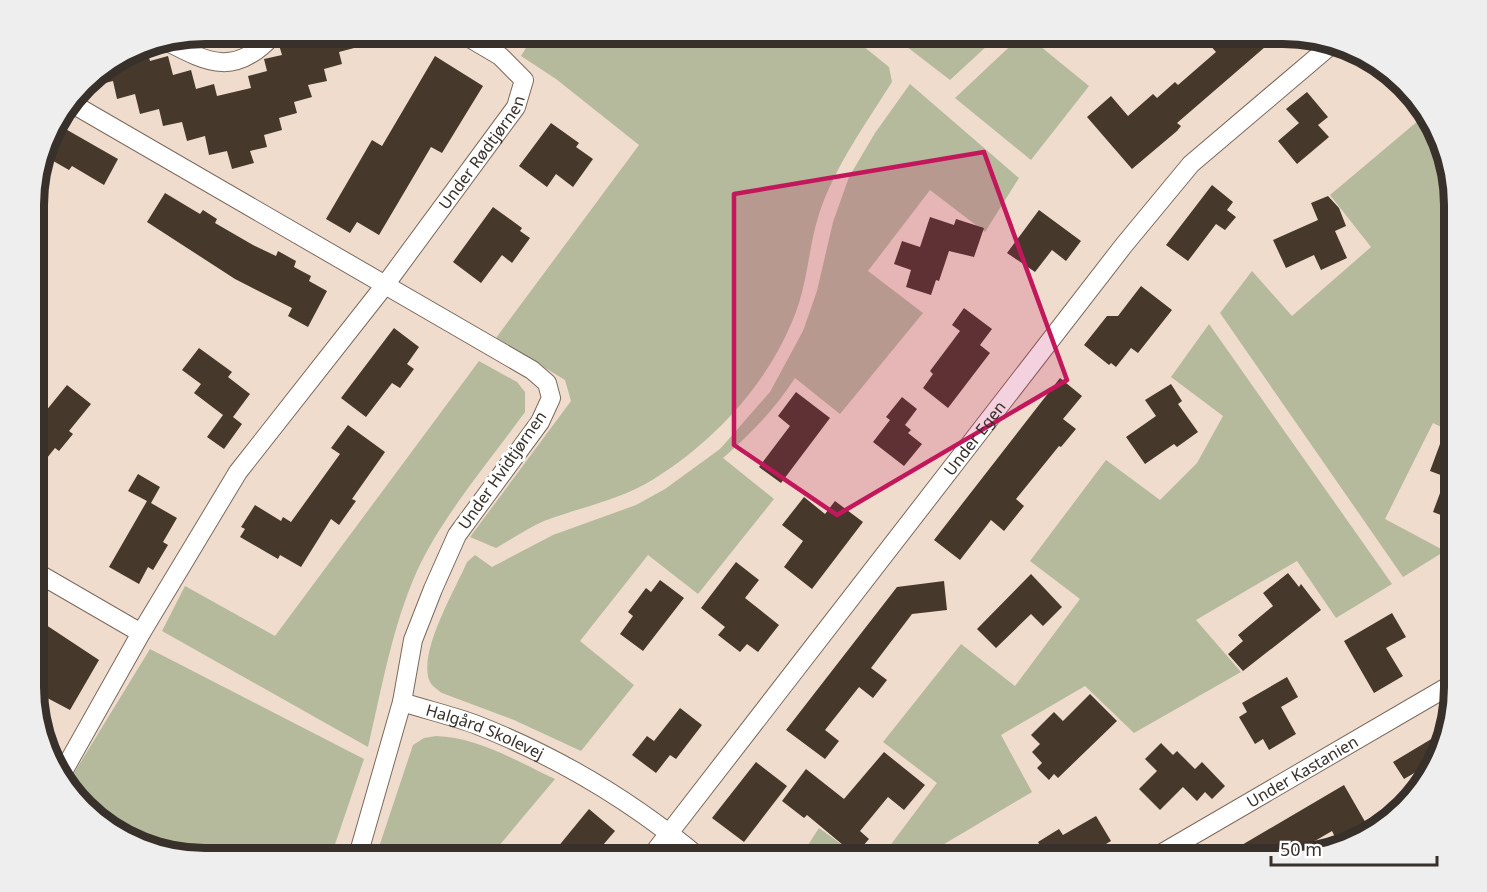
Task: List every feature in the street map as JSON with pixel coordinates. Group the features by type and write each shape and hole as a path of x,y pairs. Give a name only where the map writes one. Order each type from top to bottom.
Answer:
{"street":[{"path":"176,46 206,62 227,63 250,55 264,43"},
{"name":"Under Rødtjørnen","path":"385,285 516,107 524,80 500,56 478,43"},
{"name":"Under Egen","path":"656,848 1124,245 1191,164 1326,50"},
{"name":"Under Hvidtjørnen","path":"77,106 532,370 547,383 551,398 540,422 457,535 412,640 402,702"},
{"path":"65,768 141,633 238,472 385,285"},
{"path":"44,577 141,633"},
{"name":"Under Kastanien","path":"1171,848 1443,690"},
{"name":"Halgård Skolevej","path":"360,848 402,702 476,725 562,763 669,831 688,848"}],"highlighted area":[{"path":"984,152 1067,380 837,515 734,445 734,194"}],"green space":[{"path":"529,43 859,43 889,67 892,82 833,179 819,214 802,292 789,330 760,380 742,403 701,444 654,479 614,498 544,521 496,548 470,537 571,401 565,380 496,338 639,145 556,79 521,56"},
{"path":"902,43 990,43 950,80"},
{"path":"1013,43 1036,43 1089,86 1031,160 955,98"},
{"path":"910,84 1019,178 985,232 930,190 868,271 923,313 840,414 795,378 762,421 723,458 774,499 698,594 648,555 580,641 634,685 581,751 514,720 442,693 431,684 427,663 441,618 467,562 475,555 492,567 553,535 636,505 665,489 720,449 770,392 803,331 817,291 833,222 849,177 875,133"},
{"path":"1419,120 1435,153 1443,194 1443,428 1433,423 1385,519 1443,550 1443,552 1403,577 1220,313 1252,271 1292,316 1371,247 1330,195"},
{"path":"1209,324 1392,584 1336,618 1297,561 1196,620 1241,672 1134,733 1085,686 1001,735 1032,792 938,848 888,848 937,783 883,742 961,644 1015,686 1080,599 1030,561 1106,460 1160,500 1197,463 1223,416 1171,377"},
{"path":"479,361 517,382 525,392 525,412 439,530 417,571 394,636 368,747 162,631 185,586 275,636"},
{"path":"150,649 364,759 334,848 204,848 163,843 124,827 106,815 83,794 71,777"},
{"path":"452,737 467,741 512,758 555,779 497,848 379,848 413,745 424,738"},
{"path":"819,828 847,848 806,848"}],"building":[{"path":"284,43 373,43 339,52 342,64 324,69 327,81 308,85 312,97 294,102 297,113 279,118 282,130 264,135 267,147 250,151 254,163 232,169 227,151 209,155 205,136 187,141 182,122 163,126 159,109 140,114 135,94 117,99 113,81 96,85 124,65 148,54 150,61 168,56 173,75 191,70 196,89 214,84 217,96 251,88 248,76 267,71 264,59 282,55 279,45"},
{"path":"1262,43 1265,47 1177,123 1181,126 1177,131 1132,169 1087,117 1111,96 1128,116 1153,94 1157,98 1175,82 1178,85 1216,52 1209,44"},
{"path":"435,56 483,86 442,153 431,147 379,235 357,222 350,233 326,219 372,140 382,146"},
{"path":"1307,92 1328,117 1318,125 1329,137 1297,164 1278,141 1299,123 1286,109"},
{"path":"551,123 579,143 576,147 593,159 573,187 556,174 547,187 519,166"},
{"path":"63,128 118,159 104,185 72,166 69,170 50,159"},
{"path":"1212,185 1233,202 1227,210 1236,217 1225,230 1216,224 1188,261 1166,245"},
{"path":"165,193 200,214 203,210 217,219 215,223 253,245 276,256 278,251 296,261 294,267 311,276 309,281 327,291 308,327 288,316 292,308 235,279 147,222"},
{"path":"1328,196 1339,208 1346,226 1335,231 1347,258 1321,270 1314,255 1286,268 1273,240 1318,220 1311,203"},
{"path":"493,207 522,228 520,231 530,238 512,263 502,255 481,283 453,262"},
{"path":"1039,210 1081,241 1066,261 1052,250 1035,272 1007,253"},
{"path":"930,217 954,225 956,219 984,228 974,257 949,251 939,281 936,280 931,295 906,287 911,270 894,264 902,241 920,247"},
{"path":"1141,286 1172,310 1138,353 1131,348 1116,367 1111,363 1109,365 1084,345 1107,316 1118,316"},
{"path":"964,308 992,329 980,345 990,353 948,408 923,388 933,374 930,371 960,331 952,325"},
{"path":"394,328 419,347 407,364 414,369 400,388 392,383 366,417 341,398"},
{"path":"199,348 232,372 228,377 250,394 233,417 242,424 224,449 207,437 223,415 194,393 201,384 182,370"},
{"path":"1060,378 1082,396 1063,419 1076,429 1061,447 1059,446 1016,499 1024,506 1004,531 991,520 960,560 934,540"},
{"path":"1171,384 1182,401 1178,404 1198,432 1177,447 1174,444 1145,464 1126,437 1156,416 1145,400"},
{"path":"67,385 91,404 69,431 73,434 59,451 55,448 44,462 44,411"},
{"path":"796,392 830,418 781,483 759,467 790,426 778,416"},
{"path":"902,397 917,409 905,425 911,430 908,433 922,444 904,466 873,442 890,420 886,417"},
{"path":"348,425 385,452 352,499 356,501 339,525 331,519 301,567 280,555 278,559 240,537 245,529 241,527 255,505 281,521 283,517 291,522 340,454 331,448"},
{"path":"1440,444 1443,445 1443,476 1430,471"},
{"path":"138,474 160,487 151,503 177,518 163,542 168,545 153,570 148,567 139,584 109,567 147,501 128,491"},
{"path":"1443,485 1443,516 1433,512"},
{"path":"804,497 825,514 835,501 863,522 812,589 784,567 803,541 782,525"},
{"path":"736,562 759,580 745,598 779,625 758,652 747,644 740,652 718,635 725,627 701,608"},
{"path":"1288,573 1299,587 1301,584 1321,610 1243,671 1228,654 1243,641 1238,635 1273,606 1263,593"},
{"path":"1031,574 1062,607 1043,626 1031,614 996,648 977,629"},
{"path":"660,580 684,598 643,651 620,634 633,616 628,612 646,588 651,592"},
{"path":"944,581 947,610 912,614 871,668 887,680 873,698 859,687 825,730 839,741 825,759 786,730 897,587"},
{"path":"1392,613 1406,637 1386,648 1403,676 1374,693 1344,641"},
{"path":"44,624 99,660 70,710 44,696"},
{"path":"1287,677 1298,697 1281,707 1296,734 1269,750 1263,739 1255,744 1239,717 1247,712 1242,703"},
{"path":"1090,694 1117,721 1058,778 1054,774 1049,780 1037,768 1042,763 1032,752 1040,744 1031,735 1054,712 1063,721"},
{"path":"680,708 702,725 676,759 670,755 656,773 632,755 647,736 654,741"},
{"path":"1435,737 1421,769 1404,779 1393,762"},
{"path":"1161,743 1173,755 1177,751 1195,769 1202,762 1225,786 1212,799 1205,792 1197,801 1183,787 1160,810 1139,789 1157,771 1145,759"},
{"path":"884,752 925,785 904,810 888,797 860,831 869,839 861,848 847,848 807,815 804,818 782,801 806,769 844,799"},
{"path":"756,762 787,786 744,842 712,818"},
{"path":"1344,785 1367,825 1336,839 1332,831 1304,847 1237,848"},
{"path":"589,809 615,831 600,848 557,848"},
{"path":"1096,816 1111,841 1099,848 1042,848 1038,842 1059,829 1063,835"}]}
